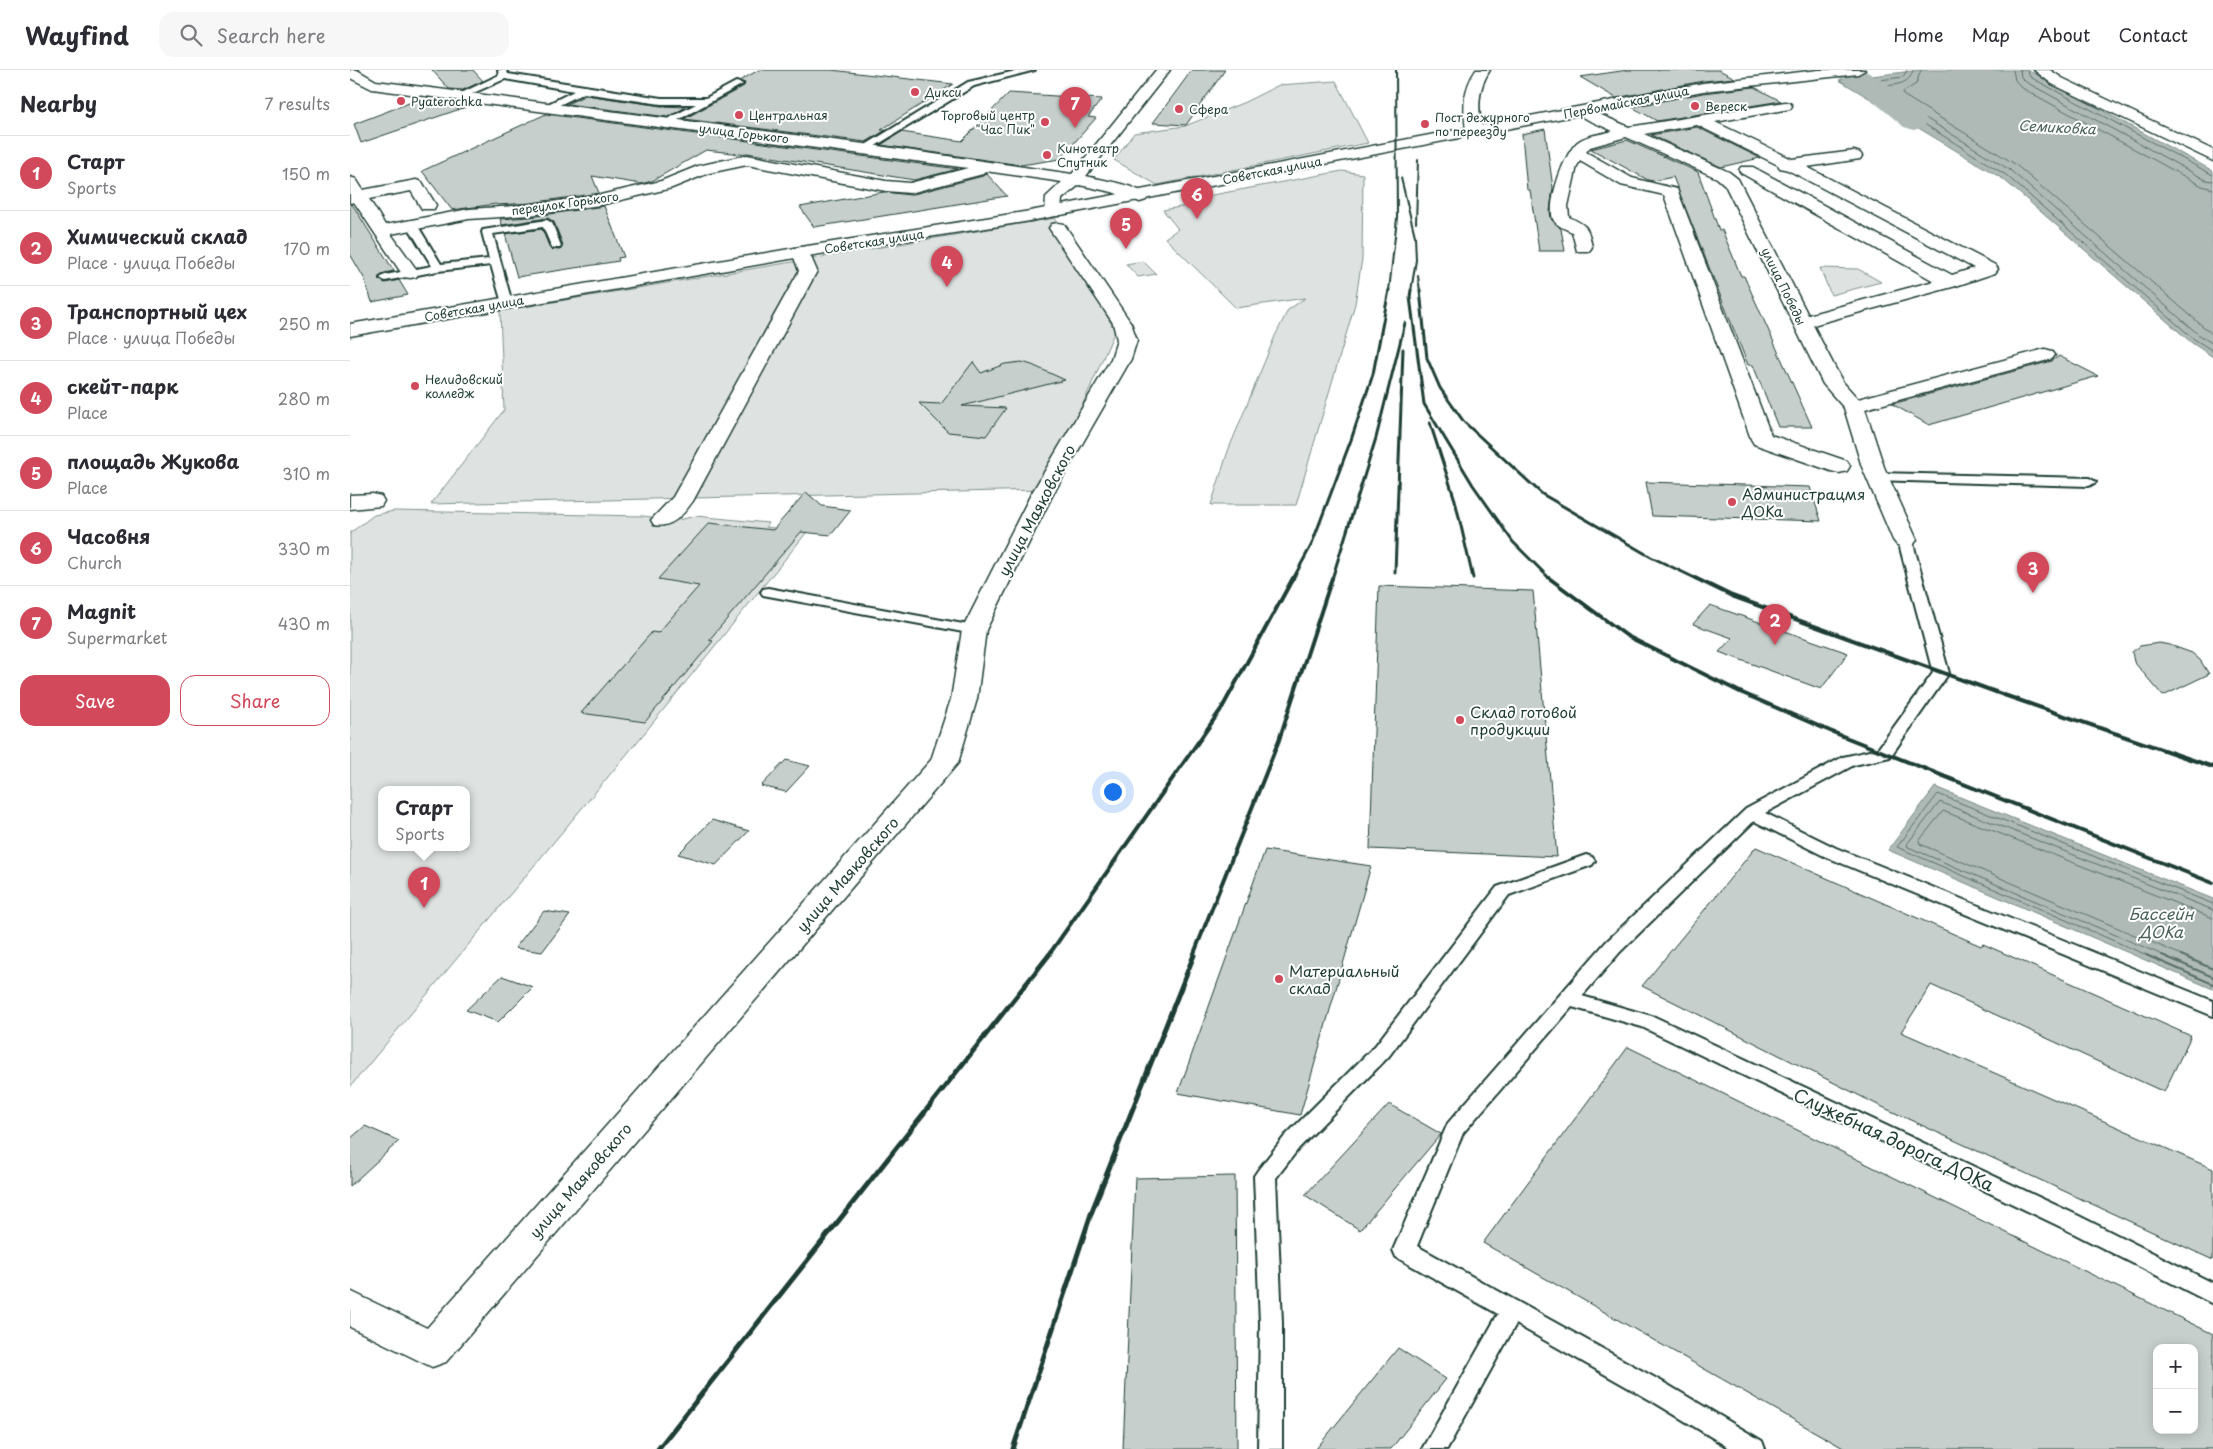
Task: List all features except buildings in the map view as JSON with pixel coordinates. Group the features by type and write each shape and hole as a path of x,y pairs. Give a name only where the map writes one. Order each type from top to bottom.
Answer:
{"street":[{"path":"350,71 354,70"},
{"path":"1056,220 1054,197 1076,180 1164,70"},
{"path":"1474,130 1469,100 1475,80 1483,70"},
{"name":"Первомайская улица","path":"1396,146 1703,87 1858,70"},
{"path":"2041,70 2057,81 2175,136 2213,156"},
{"name":"улица Горького","path":"350,71 372,85 864,149 1076,180 1117,188 1140,196"},
{"path":"1583,247 1580,229 1561,219 1560,206 1573,159 1584,144 1628,132 1785,106"},
{"name":"улица Победы","path":"1580,111 1723,175 1732,182 1833,384 1854,406 1878,477 1905,540"},
{"path":"1699,120 1790,164 1989,269 1950,282 1802,322"},
{"name":"Советская улица","path":"350,330 801,252 1056,220 1140,196 1396,146"},
{"path":"1723,175 1747,170 1854,156"},
{"path":"1573,159 1606,170 1627,182 1671,192 1762,439 1839,466"},
{"name":"переулок Горького","path":"380,231 469,214 530,210 600,200 666,185 704,168 747,160 886,186 910,188 991,168"},
{"path":"1747,170 1950,282"},
{"path":"410,273 353,192 416,185 428,206"},
{"name":"улица Маяковского","path":"350,1308 432,1350 944,764 964,699 974,630 1041,496 1121,359 1127,340 1122,322 1056,220"},
{"path":"662,520 682,501 692,484 808,271 801,252"},
{"path":"1854,406 2046,355"},
{"path":"350,502 373,501"}],"lane":[{"path":"971,84 1031,70"},
{"path":"459,96 503,73 583,90 661,101 708,101"},
{"path":"864,149 971,84 982,74"},
{"path":"667,123 739,84"},
{"path":"547,108 583,90"},
{"path":"900,112 918,115"},
{"path":"507,303 487,232 547,223 556,246"},
{"path":"412,225 438,268"},
{"path":"385,278 495,260"},
{"path":"1878,477 2089,482"},
{"path":"1753,1449 1660,1393 1404,1250 1455,1129 1613,947 1752,814 1849,761 1884,753 1941,673 1905,540"},
{"path":"768,592 974,630"},
{"path":"1752,814 1830,852 2213,1009"},
{"path":"1270,1449 1271,1323 1265,1176 1292,1142 1382,1051 1503,892 1586,861"},
{"name":"Служебная дорога ДОКа","path":"1568,999 1648,1022 2071,1222 2213,1294"},
{"path":"1434,1449 1512,1310"}],"shaded area":[{"path":"1336,81 1368,143 1157,185 1114,160 1134,133 1185,126 1245,102 1279,85"},
{"path":"1342,171 1363,174 1362,259 1355,304 1296,505 1211,505 1228,451 1275,336 1288,310 1305,298 1236,308 1165,238 1178,229 1163,210 1192,205 1191,199"},
{"path":"1055,218 1115,331 1045,490 431,504 504,410 500,311"},
{"path":"1143,261 1156,274 1138,277 1126,264"},
{"path":"1820,268 1858,269 1881,282 1831,295"},
{"path":"394,511 643,516 678,520 696,516 768,523 766,527 807,532 647,730 350,1087 350,533 374,515"}],"water":[{"path":"1921,70 2028,70 2213,171 2213,357 2192,343 2003,179 1839,80"},
{"name":"Бассейн ДОКа","path":"1935,787 2213,899 2213,989 1888,850"}],"waterway":[{"name":"Семиковка","path":"1846,70 1877,90 1914,121"}],"railway":[{"path":"1389,291 1397,218 1396,70"},
{"path":"1416,223 1418,160"},
{"path":"1401,178 1415,236 1416,260 1411,291"},
{"path":"1418,276 1420,291"},
{"path":"1293,579 1311,546 1351,440 1373,374 1389,290"},
{"path":"1411,290 1410,297 1424,404 1473,485 1513,542 1549,578"},
{"path":"1420,290 1427,358 1440,388 1464,422 1542,494 1651,557 1697,579"},
{"path":"1332,579 1376,438 1405,323"},
{"path":"1395,573 1403,349"},
{"path":"1430,423 1455,500 1473,578"},
{"path":"1048,956 1222,708 1293,578"},
{"path":"1193,956 1279,740 1332,578"},
{"path":"1549,578 1627,636 1740,692 1830,731 2213,883"},
{"path":"1695,578 1732,596 2004,695 2213,767"},
{"path":"658,1449 1049,955"},
{"path":"1013,1449 1092,1211 1194,955"}],"place":[{"name":"Дикси","path":"915,92"},
{"name":"Pyaterochka","path":"401,101"},
{"name":"Вереск","path":"1695,106"},
{"name":"Сфера","path":"1179,109"},
{"name":"Центральная","path":"739,115"},
{"name":"Торговый центр \"Час Пик\"","path":"1045,122"},
{"name":"Пост дежурного по переезду","path":"1425,124"},
{"name":"Magnit","path":"1075,128"},
{"name":"Кинотеатр Спутник","path":"1047,155"},
{"name":"Часовня","path":"1197,219"},
{"name":"площадь Жукова","path":"1126,249"},
{"name":"скейт-парк","path":"947,287"},
{"name":"Нелидовский колледж","path":"415,386"},
{"name":"Администрацмя ДОКа","path":"1732,502"},
{"name":"Транспортный цех","path":"2033,593"},
{"name":"Химический склад","path":"1775,645"},
{"name":"Склад готовой продукции","path":"1460,720"},
{"name":"Старт","path":"424,908"},
{"name":"Материальный склад","path":"1279,979"}]}
